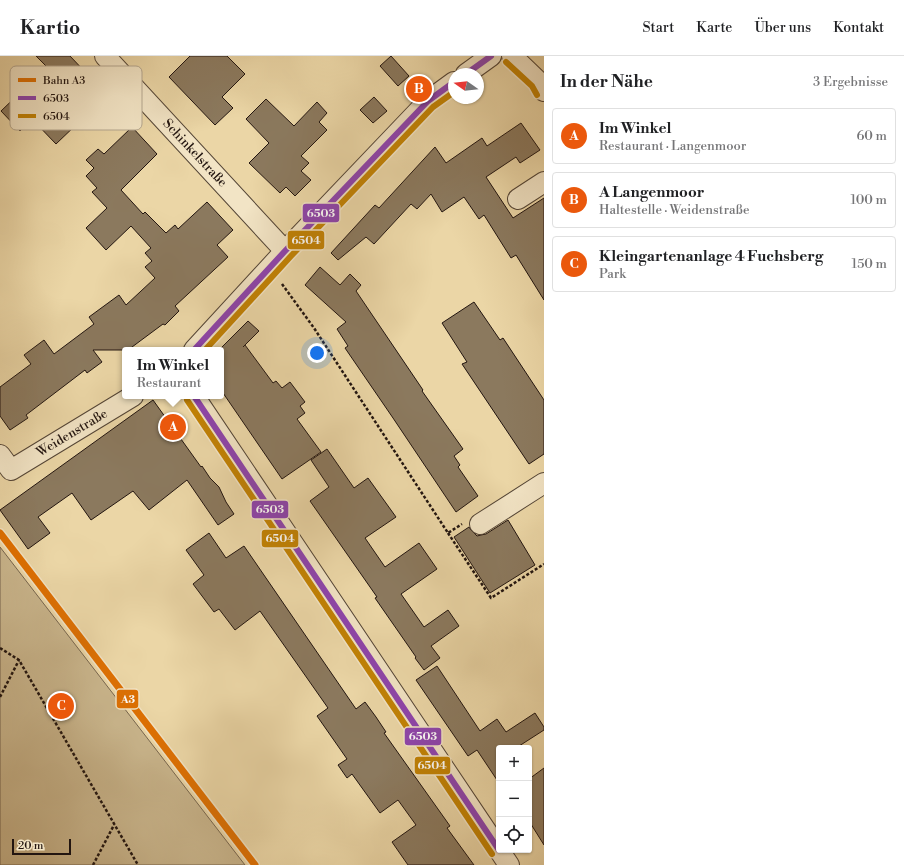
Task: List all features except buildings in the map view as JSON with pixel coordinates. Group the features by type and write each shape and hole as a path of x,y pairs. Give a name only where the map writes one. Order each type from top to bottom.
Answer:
{"street":[{"name":"Schinkelstraße","path":"105,56 114,66"},
{"path":"474,68 490,56"},
{"path":"512,56 538,81 544,91"},
{"path":"197,347 285,250 428,101 448,86"},
{"name":"Schinkelstraße","path":"142,96 285,250"},
{"path":"518,199 544,182"},
{"name":"Weidenstraße","path":"6,462 127,399"},
{"path":"196,399 496,846"},
{"path":"480,524 544,483"},
{"path":"501,853 509,865"}],"path":[{"path":"270,268 314,328 491,598 544,564"},
{"path":"448,533 475,516 480,524"},
{"path":"0,648 19,660 138,865"},
{"path":"0,697 19,660"},
{"path":"93,865 115,825"}],"shaded area":[{"path":"0,547 245,865 0,865"}],"rail line":[{"name":"A3","path":"0,533 255,865"}],"transit line":[{"name":"6503","path":"474,68 491,56"},
{"name":"6504","path":"506,62 532,86 537,95"},
{"name":"6503","path":"197,347 285,251 428,101 448,86"},
{"name":"6504","path":"208,347 291,256 433,107 448,96"},
{"name":"6503","path":"196,399 496,846"},
{"name":"6504","path":"187,400 492,854"}],"place":[{"name":"A Langenmoor","path":"419,89"},
{"name":"Im Winkel","path":"173,427"},
{"name":"Kleingartenanlage 4 Fuchsberg","path":"61,706"}]}
